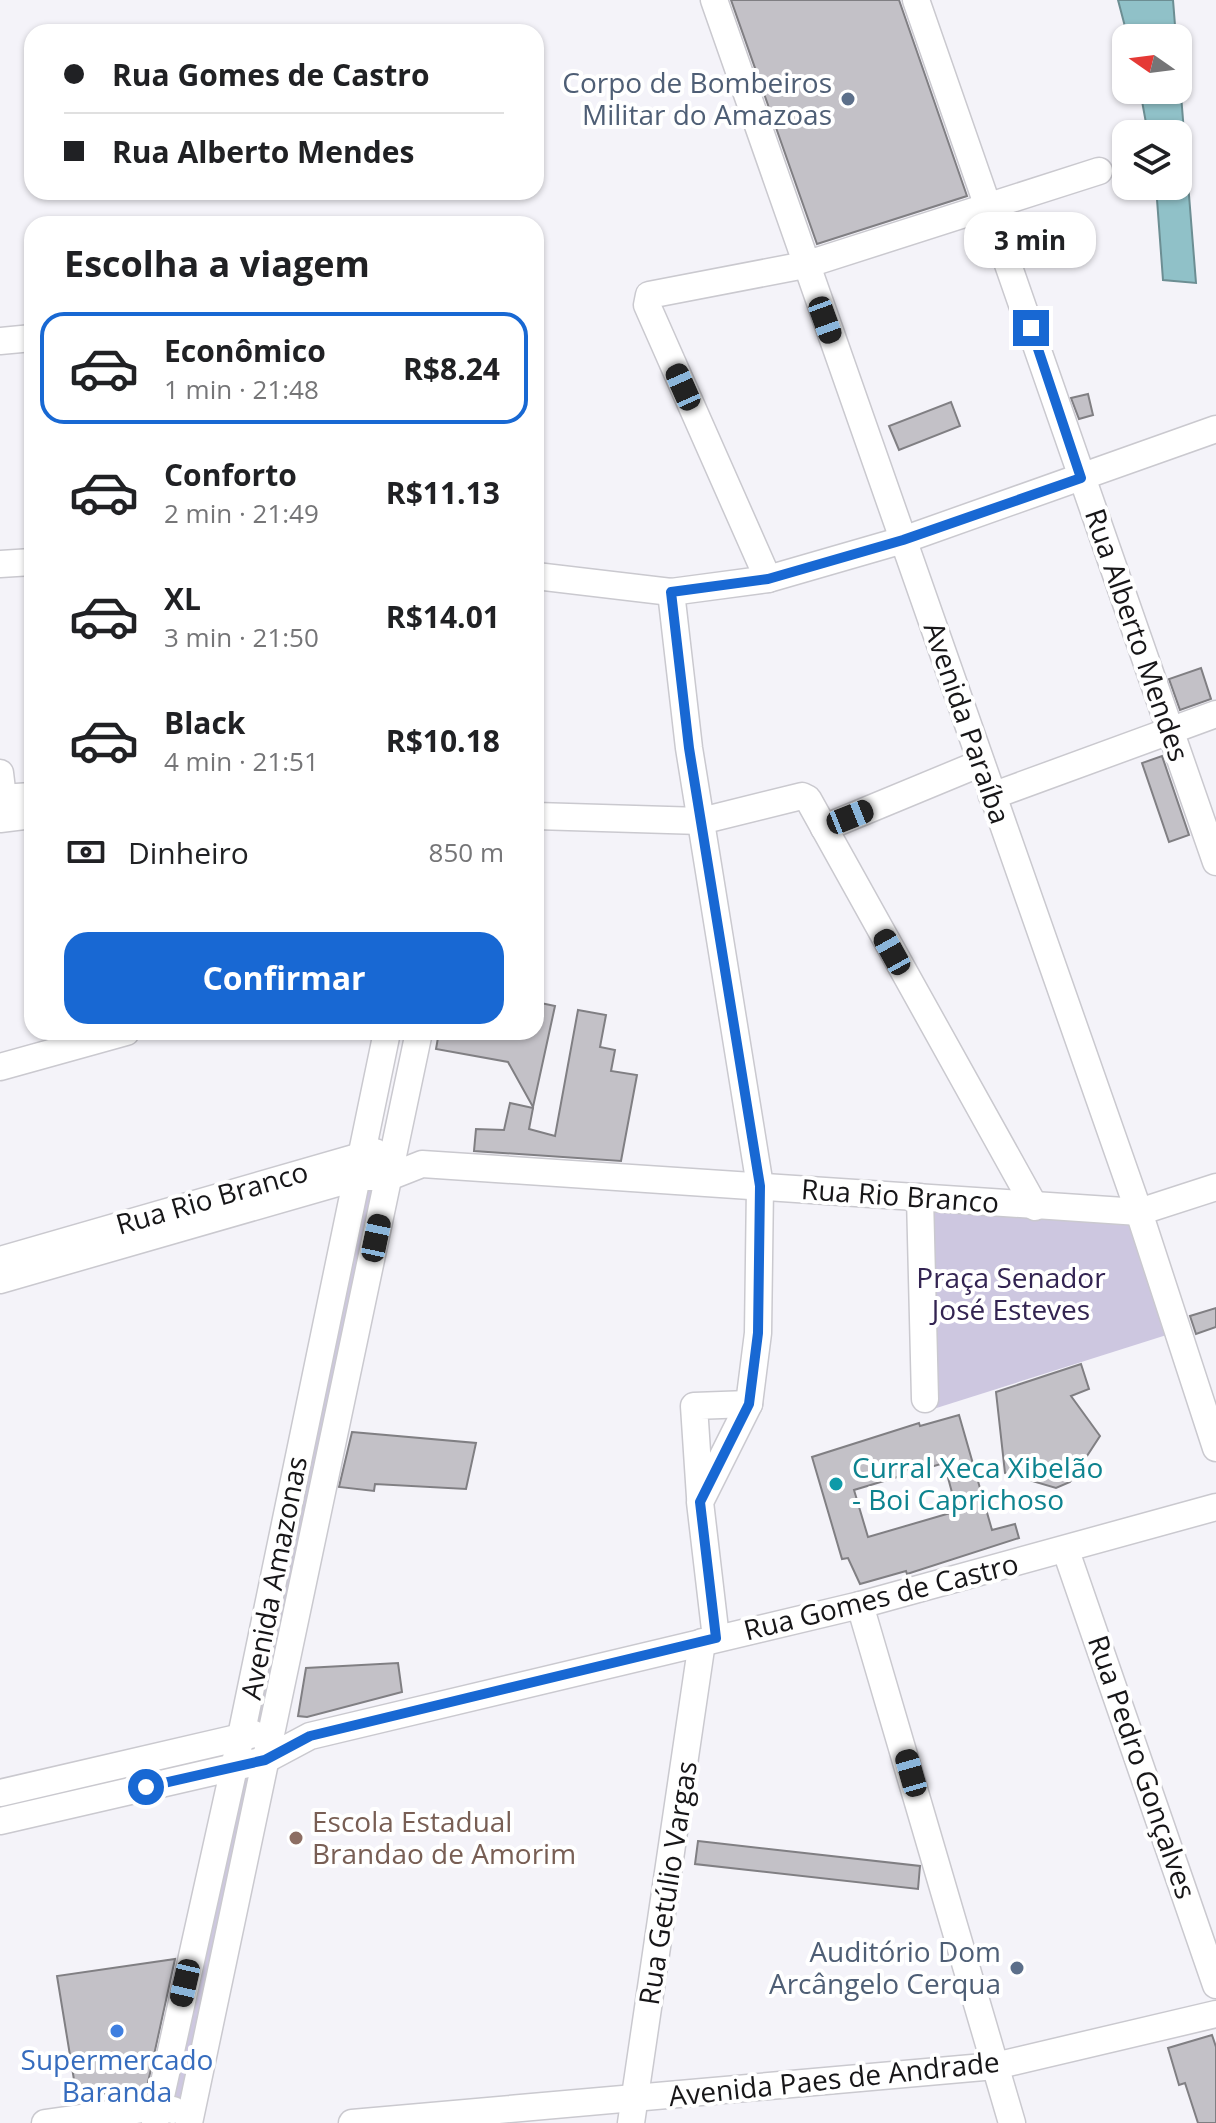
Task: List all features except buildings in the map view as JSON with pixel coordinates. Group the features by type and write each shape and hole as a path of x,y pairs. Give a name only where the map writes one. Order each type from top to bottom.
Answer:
{"street":[{"name":"Avenida Paraíba","path":"714,0 1139,1212 1216,1448"},
{"name":"Rua Alberto Mendes","path":"916,0 1216,862"},
{"path":"768,579 647,305 649,295 805,265 1099,171"},
{"path":"0,341 24,339"},
{"path":"544,577 671,592 768,579 903,540 1216,429"},
{"path":"0,564 24,562"},
{"path":"671,592 683,711 760,1186 758,1333 749,1404 700,1502"},
{"path":"992,796 1216,714"},
{"path":"824,828 981,763"},
{"path":"1,797 24,796"},
{"path":"544,816 701,821 802,796 814,805 1035,1207"},
{"path":"1,797 24,810"},
{"path":"0,1048 30,1040"},
{"path":"0,1067 97,1040"},
{"name":"Avenida Amazonas","path":"156,2115 241,1736 385,1040"},
{"name":"Avenida Amazonas","path":"195,2120 270,1731 417,1040"},
{"name":"Rua Rio Branco","path":"0,1280 360,1165 395,1148 422,1164"},
{"name":"Rua Rio Branco","path":"0,1260 360,1165 389,1177 422,1164 1139,1212"},
{"path":"1139,1212 1216,1187"},
{"path":"920,1197 925,1399"},
{"name":"Rua Getúlio Vargas","path":"633,2111 709,1640 694,1406 749,1404"},
{"name":"Rua Gomes de Castro","path":"0,1821 265,1760 310,1736 860,1605 1066,1551 1216,1507"},
{"name":"Rua Pedro Gonçalves","path":"1066,1551 1216,1985"},
{"path":"860,1605 1012,2123"},
{"name":"Rua Gomes de Castro","path":"0,1793 241,1736 270,1731 310,1736"},
{"name":"Avenida Paes de Andrade","path":"352,2123 633,2111 995,2066 1216,2014"},
{"path":"45,2123 156,2115 195,2120"}],"green space":[{"path":"364,1186 380,1187 264,1725 250,1722"},
{"name":"Praça Senador José Esteves","path":"920,1203 1136,1212 1176,1332 927,1411"},
{"path":"240,1775 254,1778 186,2102 172,2101"}],"water":[{"path":"1118,0 1173,0 1175,24 1124,24"},
{"path":"1143,104 1182,104 1183,120 1145,120"},
{"path":"1157,200 1189,200 1196,283 1163,280"}],"place":[{"name":"Corpo de Bombeiros Militar do Amazoas","path":"848,99"},
{"name":"Curral Xeca Xibelão - Boi Caprichoso","path":"836,1484"},
{"name":"Escola Estadual Brandao de Amorim","path":"296,1838"},
{"name":"Auditório Dom Arcângelo Cerqua","path":"1017,1968"},
{"name":"Supermercado Baranda","path":"117,2031"}],"route":[{"path":"146,1787 265,1760 310,1736 483,1697 716,1638 700,1502 749,1404 758,1333 760,1186 683,711 671,592 768,579 903,540 1081,478 1031,328"}]}
